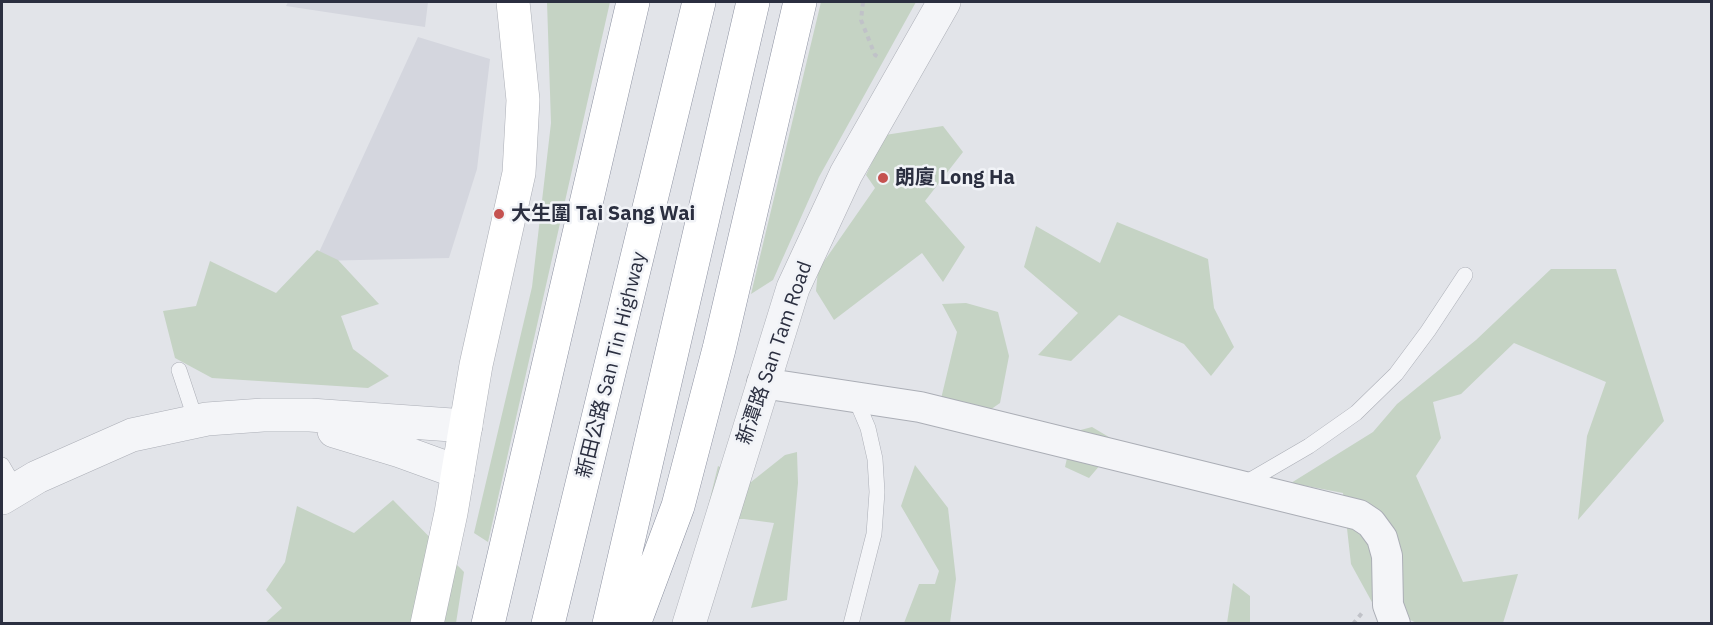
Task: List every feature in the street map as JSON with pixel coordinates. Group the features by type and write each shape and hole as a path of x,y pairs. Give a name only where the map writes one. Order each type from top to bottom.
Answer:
{"main road":[{"path":"427,624 494,276 519,173 523,100 513,2"},
{"path":"488,624 633,2"},
{"name":"新田公路 San Tin Highway","path":"548,624 699,2"},
{"path":"609,624 753,2"},
{"path":"634,624 681,495 719,349 800,2"}],"street":[{"name":"新潭路 San Tam Road","path":"689,624 793,288 846,174 944,2"},
{"path":"762,383 854,395 920,407 1359,515 1371,523 1382,538 1387,556 1388,605 1395,624"},
{"path":"6,484 132,435 209,420 310,415 466,426"},
{"path":"209,420 332,430 458,472"}],"lane":[{"path":"1239,487 1309,446 1356,413 1396,374 1465,275"},
{"path":"179,370 209,420"},
{"path":"851,624 874,534 877,492 875,459 868,428 854,395"}],"path":[{"path":"862,2 861,20 875,55 904,72"}],"shaded area":[{"path":"288,2 428,2 425,27 286,6"},
{"path":"418,37 490,59 477,169 449,258 315,261"}],"green space":[{"path":"547,2 610,2 488,542 474,533 532,287 551,123"},
{"path":"821,2 916,2 819,177 773,280 751,294"},
{"path":"943,126 963,152 925,201 965,247 943,282 922,253 834,320 816,291 818,270 875,188 866,175 885,135"},
{"path":"1117,222 1208,259 1214,308 1234,347 1211,376 1184,344 1119,315 1071,361 1038,355 1078,313 1024,267 1036,226 1100,263"},
{"path":"317,250 338,260 379,304 341,316 353,349 389,376 368,388 212,378 175,358 163,311 196,306 210,261 276,293"},
{"path":"1551,269 1616,269 1664,421 1578,520 1587,436 1606,382 1514,343 1461,394 1433,402 1441,438 1416,476 1463,582 1518,574 1503,623 1417,623 1373,604 1351,564 1343,493 1291,483 1373,432 1397,404 1476,340"},
{"path":"966,303 998,312 1009,356 1000,403 960,431 940,403 957,332 942,304"},
{"path":"1092,427 1119,443 1089,478 1065,467 1073,432"},
{"path":"797,452 798,483 787,600 751,608 774,523 744,519 705,519 718,466 751,482 785,455"},
{"path":"915,465 948,508 956,579 950,623 904,623 919,584 935,584 939,571 901,506"},
{"path":"393,500 464,572 456,623 264,624 282,608 266,590 285,562 297,506 354,533"},
{"path":"1233,583 1250,596 1250,623 1227,623"}],"place":[{"name":"朗廈 Long Ha","path":"883,178"},
{"name":"大生圍 Tai Sang Wai","path":"499,214"}]}
